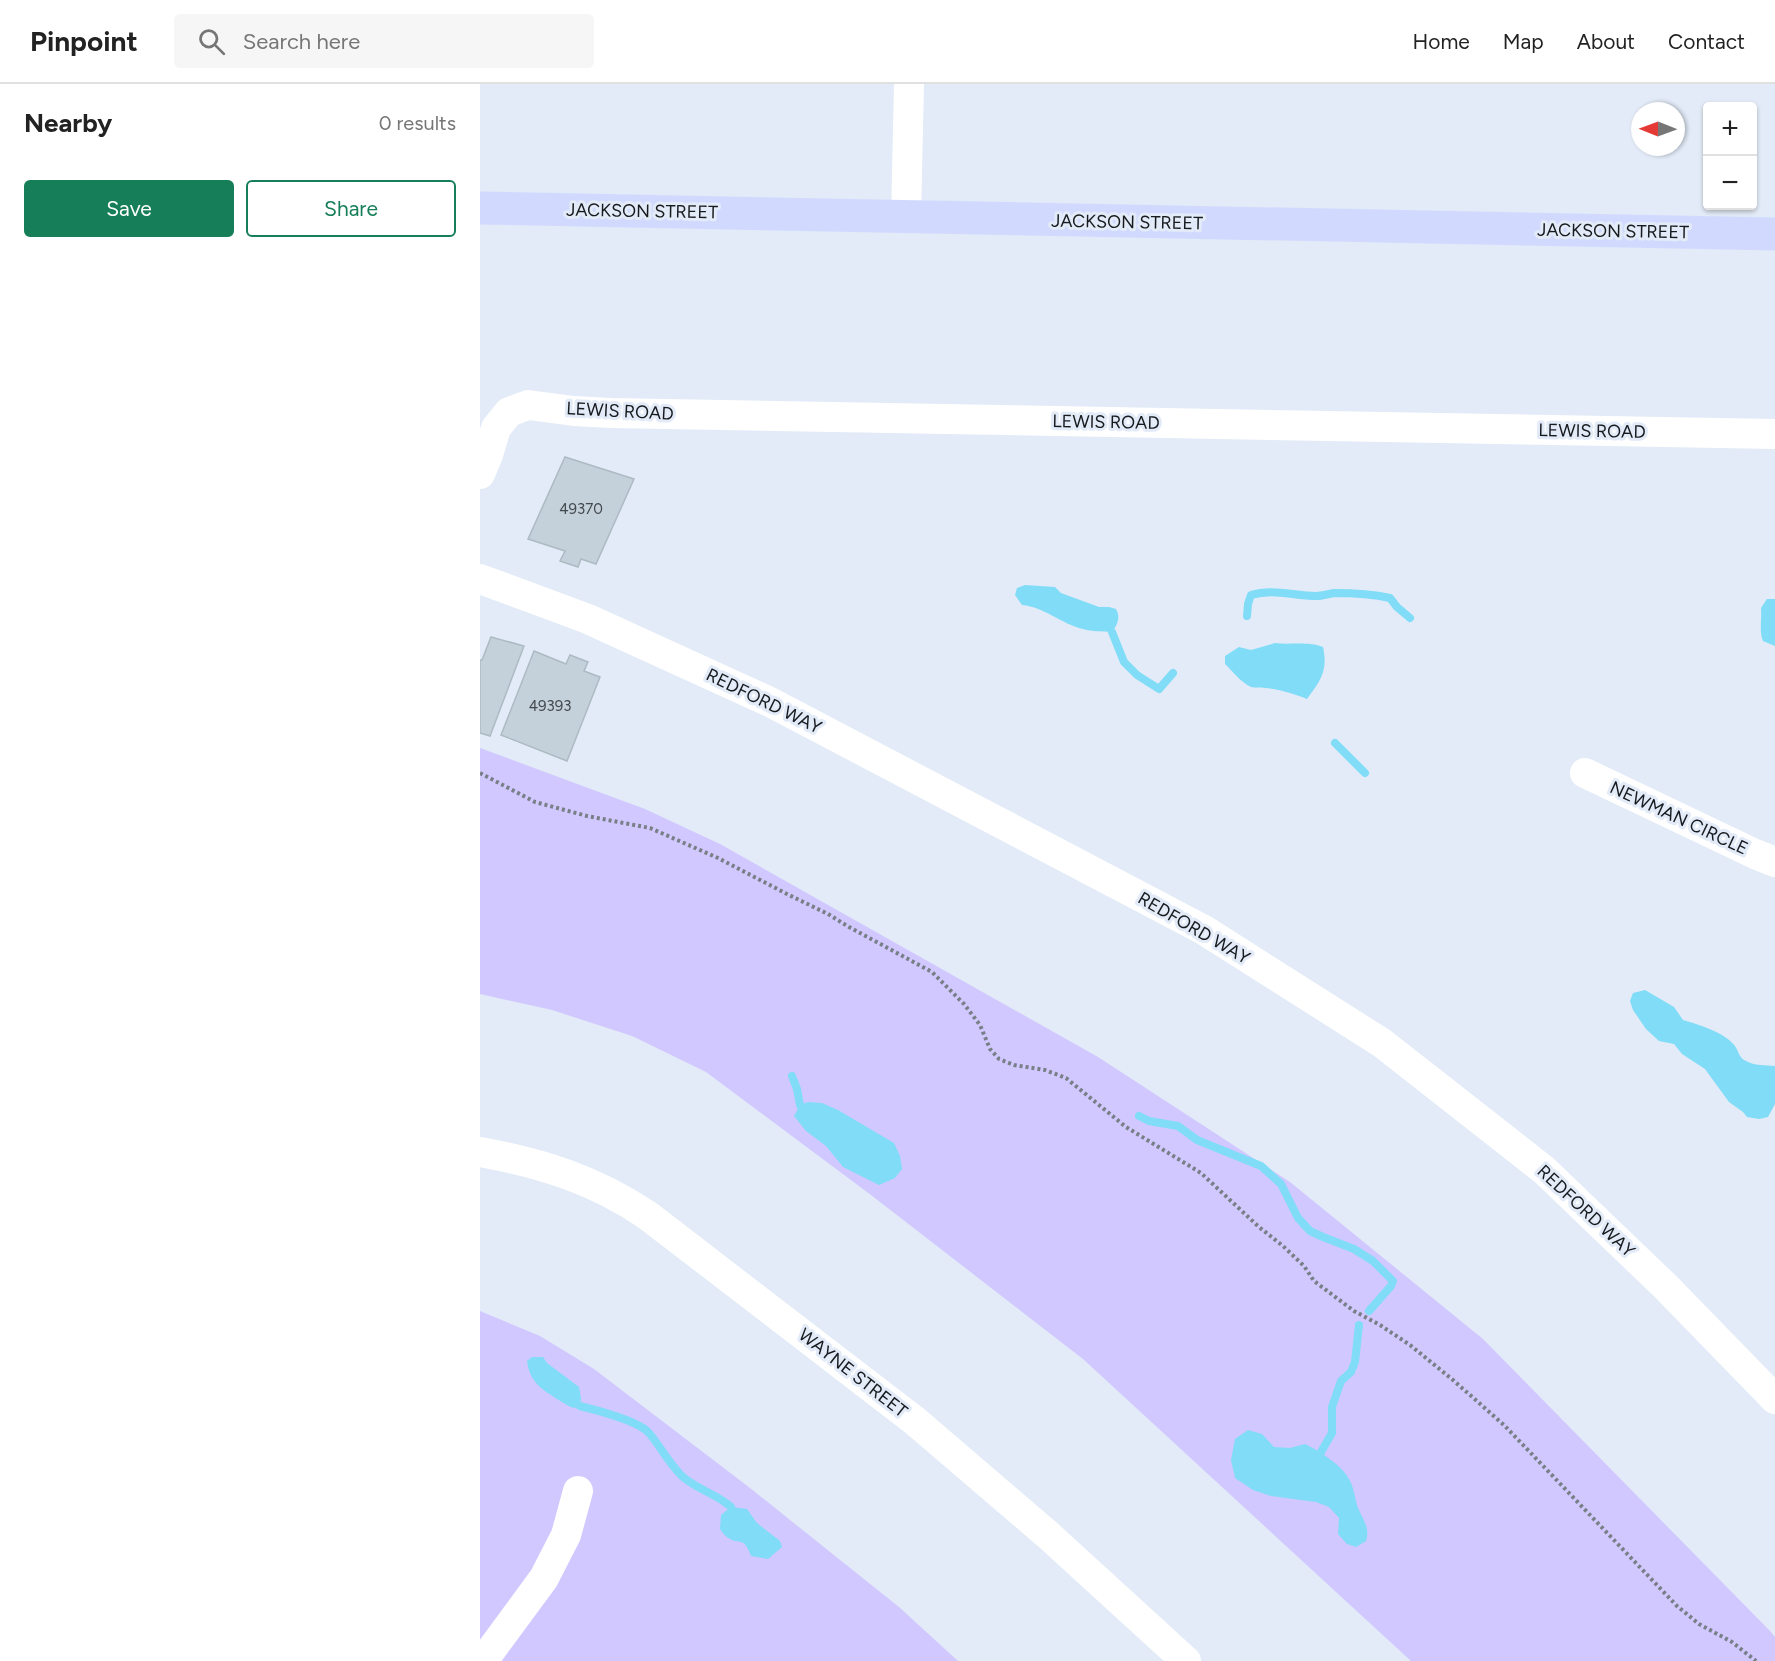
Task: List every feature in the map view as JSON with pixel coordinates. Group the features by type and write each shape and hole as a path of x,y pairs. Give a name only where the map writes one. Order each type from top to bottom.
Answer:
{"main road":[{"name":"JACKSON STREET","path":"480,208 1775,234"}],"street":[{"path":"906,217 909,84"},
{"name":"LEWIS ROAD","path":"480,474 496,428 508,412 528,405 574,411 622,413 1775,434"},
{"name":"REDFORD WAY","path":"480,579 588,620 770,702 1204,930 1382,1043 1544,1170 1666,1287 1775,1399"},
{"name":"NEWMAN CIRCLE","path":"1585,773 1775,862"},
{"name":"WAYNE STREET","path":"480,1152 536,1163 594,1184 647,1215 915,1422 1048,1535 1186,1661"},
{"path":"483,1661 544,1578 566,1535 578,1491"}],"path":[{"path":"480,773 536,802 586,816 650,828 679,840 828,914 932,972 964,1004 980,1025 990,1049 999,1059 1014,1065 1046,1070 1066,1078 1126,1127 1201,1173 1304,1266 1314,1281 1354,1311 1380,1324 1410,1345 1462,1388 1504,1425 1677,1606 1699,1624 1732,1642 1756,1661"}],"shaded area":[{"path":"480,748 645,809 720,844 1098,1057 1290,1182 1483,1339 1771,1632 1775,1637 1775,1661 1411,1661 1083,1359 871,1195 706,1072 632,1036 552,1010 480,994"},
{"path":"480,1311 540,1336 594,1369 750,1488 899,1607 958,1661 480,1661"}],"water":[{"path":"1025,585 1055,587 1061,593 1099,607 1116,609 1117,624 1112,632 1087,630 1075,627 1038,609 1022,605 1015,595 1017,588"},
{"path":"1767,599 1775,599 1775,646 1763,641 1762,637 1761,608"},
{"path":"1275,643 1312,644 1323,647 1324,669 1307,699 1281,691 1251,687 1240,680 1225,664 1225,656 1239,647 1251,650"},
{"path":"1645,990 1674,1007 1683,1020 1725,1037 1735,1046 1740,1057 1749,1063 1775,1066 1775,1104 1768,1117 1759,1119 1747,1117 1729,1102 1705,1069 1682,1054 1674,1044 1659,1041 1646,1029 1633,1010 1630,1001 1633,993"},
{"path":"808,1102 822,1103 838,1110 894,1143 900,1156 902,1169 895,1178 879,1185 843,1167 826,1146 806,1131 794,1116 800,1105"},
{"path":"532,1357 543,1357 547,1363 579,1387 580,1406 574,1408 569,1406 537,1384 528,1368 527,1361"},
{"path":"1248,1430 1262,1434 1274,1447 1290,1448 1305,1444 1338,1465 1352,1486 1367,1529 1366,1541 1356,1547 1347,1544 1338,1534 1339,1518 1329,1507 1316,1502 1271,1496 1253,1490 1235,1478 1231,1460 1235,1439"},
{"path":"731,1507 747,1509 757,1523 780,1541 782,1547 768,1559 751,1556 746,1545 731,1540 720,1529 721,1515"}],"building":[{"path":"565,457 634,479 596,564 581,559 578,567 560,561 565,551 528,539"},
{"path":"491,637 524,646 490,736 480,733 480,660 482,660"},
{"path":"534,651 566,664 570,655 588,662 584,671 600,677 567,761 501,735"}],"waterway":[{"path":"1247,616 1251,595 1275,592 1308,596 1334,593 1362,594 1390,598 1410,618"},
{"path":"1112,632 1124,662 1137,675 1159,689 1173,673"},
{"path":"1335,743 1365,773"},
{"path":"792,1076 800,1105"},
{"path":"1139,1116 1149,1121 1178,1126 1197,1140 1261,1166 1281,1184 1298,1218 1310,1231 1354,1249 1373,1261 1393,1281 1369,1311"},
{"path":"1321,1452 1332,1433 1332,1407 1341,1381 1351,1372 1355,1362 1359,1325"},
{"path":"580,1406 617,1416 644,1429 683,1477 731,1507"}]}
